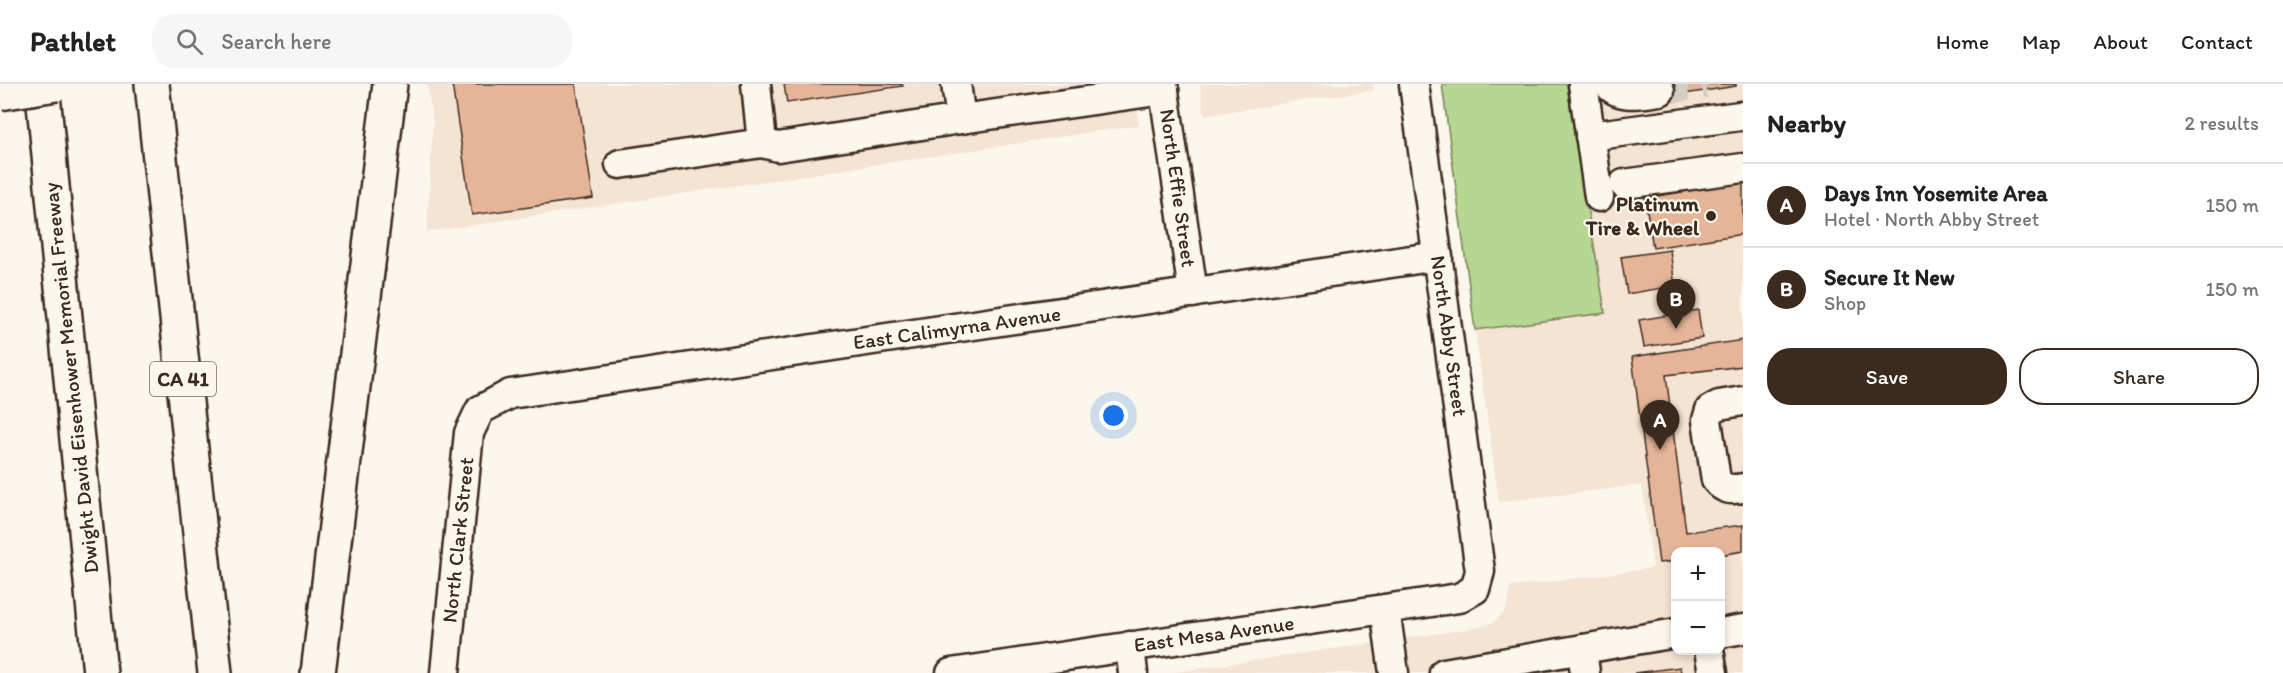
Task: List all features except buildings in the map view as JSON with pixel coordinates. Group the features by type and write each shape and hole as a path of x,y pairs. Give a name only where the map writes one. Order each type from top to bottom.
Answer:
{"main road":[{"name":"Dwight David Eisenhower Memorial Freeway","path":"42,84 100,673"},
{"path":"0,93 56,84"},
{"name":"CA 41","path":"152,84 215,673"},
{"path":"318,673 390,84"}],"street":[{"path":"756,84 762,143"},
{"path":"956,84 961,119"},
{"name":"North Abby Street","path":"1414,84 1480,571 1475,589"},
{"path":"1583,84 1599,197"},
{"path":"1608,84 1611,88 1630,94 1660,91"},
{"path":"620,164 762,143 777,147 1164,87"},
{"name":"North Effie Street","path":"1164,87 1193,292"},
{"path":"1590,136 1740,116"},
{"path":"1624,184 1743,168"},
{"name":"East Calimyrna Avenue","path":"480,410 510,394 1438,256"},
{"path":"1743,401 1719,405 1710,410 1707,420 1716,480 1721,487 1730,490 1743,488"},
{"name":"North Clark Street","path":"445,673 469,433 480,410"},
{"name":"East Mesa Avenue","path":"951,673 1131,660 1385,609 1459,598 1475,589"},
{"path":"1385,609 1394,673"},
{"path":"1725,632 1743,629"},
{"path":"1444,673 1583,661 1671,635"},
{"path":"1711,655 1713,673"}],"shaded area":[{"path":"427,84 1134,84 1139,125 427,232 433,122"},
{"path":"1200,84 1373,84 1374,90 1204,115"},
{"path":"1590,84 1743,84 1743,673 1169,673 1481,627 1494,622 1504,613 1509,601 1510,587 1653,568 1642,485 1499,502 1475,330 1604,312 1588,205"}],"green space":[{"path":"1442,84 1567,84 1605,313 1475,330"}],"tunnel":[{"path":"1660,91 1705,84"}],"place":[{"name":"Platinum Tire & Wheel","path":"1711,216"},
{"name":"Secure It New","path":"1676,329"},
{"name":"Days Inn Yosemite Area","path":"1660,450"}]}
